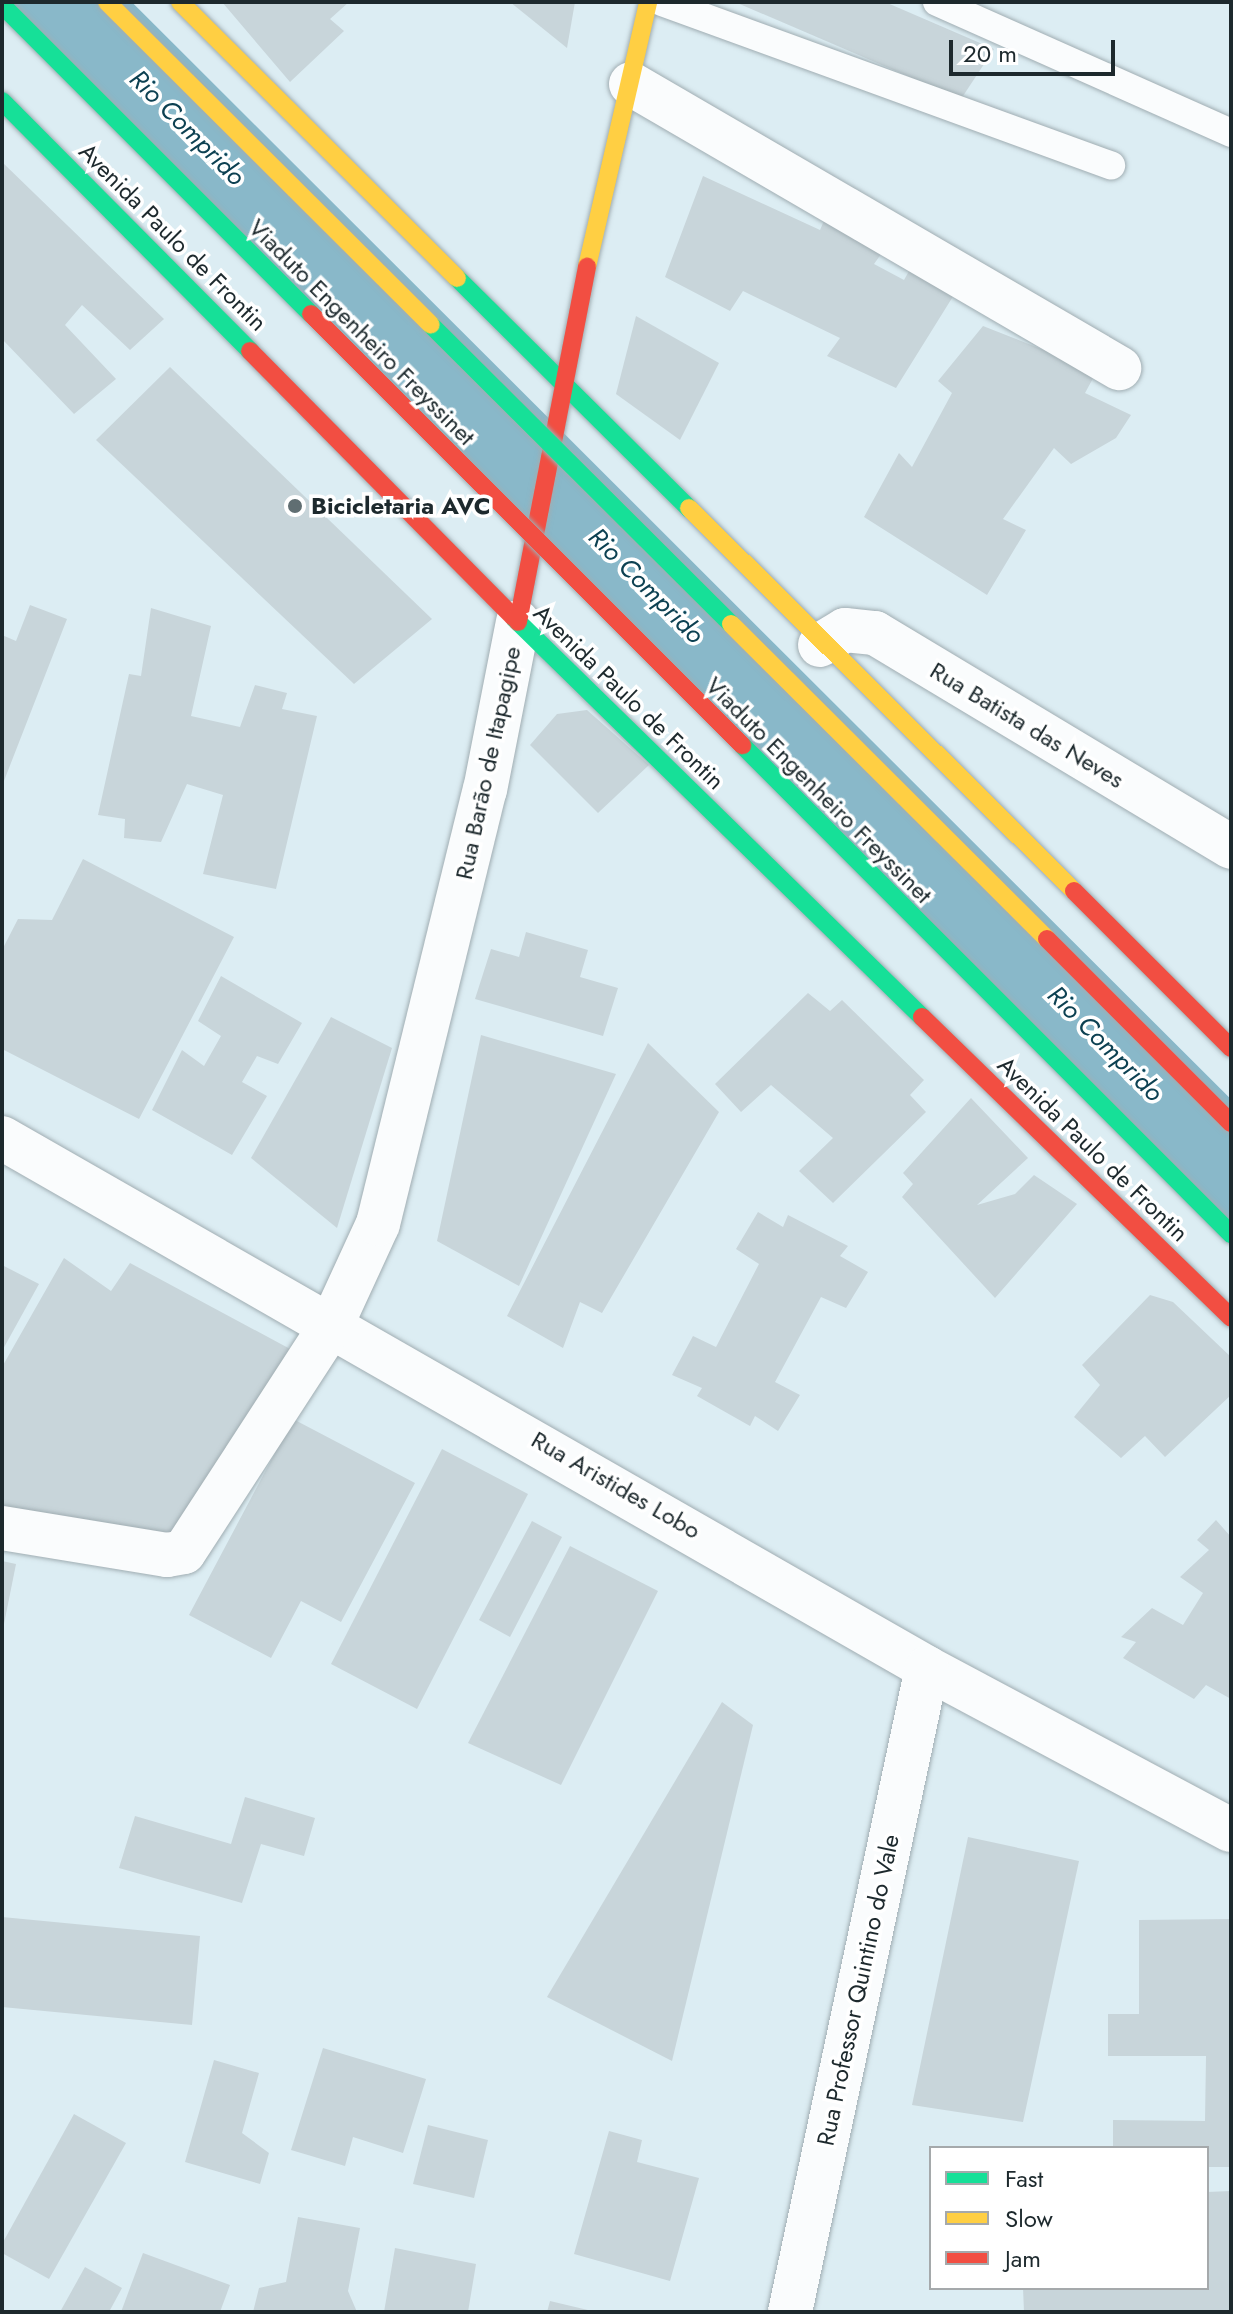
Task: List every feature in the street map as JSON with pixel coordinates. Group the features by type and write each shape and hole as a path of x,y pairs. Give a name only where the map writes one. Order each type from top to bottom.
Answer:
{"main road":[{"path":"107,2 1231,1123"},
{"path":"180,2 559,387 1231,1048"},
{"name":"Rua Barão de Itapagipe","path":"518,617 559,387 648,2"},
{"name":"Viaduto Engenheiro Freyssinet","path":"2,5 1231,1234"},
{"name":"Avenida Paulo de Frontin","path":"2,101 518,617 1231,1318"}],"street":[{"path":"631,84 1119,368"},
{"name":"Rua Barão de Itapagipe","path":"2,1528 167,1555 184,1552 331,1326 378,1224 485,790 518,617"},
{"name":"Rua Batista das Neves","path":"820,645 845,630 875,633 1231,847"},
{"name":"Rua Aristides Lobo","path":"2,1138 927,1668 1231,1830"},
{"name":"Rua Professor Quintino do Vale","path":"790,2312 927,1668"}],"lane":[{"path":"662,2 1111,165"},
{"path":"937,2 1231,133"}],"building":[{"path":"222,2 349,2 330,19 344,31 290,82"},
{"path":"510,2 575,2 567,48"},
{"path":"735,2 885,2 994,49 961,99"},
{"path":"2,162 164,319 130,350 82,305 65,325 116,379 74,414 2,339"},
{"path":"703,176 820,230 829,209 889,243 874,264 904,280 916,259 962,282 896,388 827,356 840,338 743,291 730,311 665,277"},
{"path":"636,316 719,363 680,440 616,394"},
{"path":"983,326 1097,371 1085,393 1131,415 1116,438 1071,464 1054,448 1003,519 1026,530 987,595 864,517 899,453 912,467 952,393 938,381"},
{"path":"170,367 432,619 354,684 96,440"},
{"path":"30,605 67,619 2,786 2,635 16,641"},
{"path":"151,608 211,626 191,716 240,727 255,685 287,693 282,709 317,716 276,889 203,874 223,795 187,784 161,842 124,838 125,819 98,815 129,674 141,676"},
{"path":"587,710 649,765 598,813 530,745 557,714"},
{"path":"83,859 234,937 139,1119 2,1049 2,950 18,919 52,920"},
{"path":"526,932 588,950 580,977 618,988 603,1036 475,999 491,949 519,957"},
{"path":"221,976 302,1023 278,1064 257,1056 242,1082 267,1096 232,1155 152,1110 182,1050 204,1066 221,1036 198,1021"},
{"path":"808,993 830,1011 842,1000 924,1080 910,1095 926,1112 833,1203 799,1171 833,1138 771,1085 741,1112 715,1084"},
{"path":"331,1017 392,1048 337,1228 251,1158"},
{"path":"481,1035 616,1074 519,1286 437,1241"},
{"path":"648,1043 719,1112 602,1313 580,1302 563,1348 507,1316"},
{"path":"971,1098 1028,1158 977,1205 1015,1194 1034,1175 1077,1204 995,1298 902,1197 913,1184 903,1173"},
{"path":"758,1212 783,1227 788,1215 848,1246 840,1256 868,1272 846,1308 821,1297 775,1382 800,1395 778,1431 755,1416 750,1426 697,1396 702,1388 672,1375 693,1336 716,1347 759,1264 736,1249"},
{"path":"64,1258 111,1291 130,1263 292,1350 168,1550 2,1513 2,1367"},
{"path":"2,1265 39,1284 2,1351"},
{"path":"1150,1295 1173,1302 1231,1357 1231,1395 1165,1457 1145,1436 1121,1458 1074,1417 1100,1385 1082,1365"},
{"path":"293,1419 415,1483 341,1622 301,1601 271,1658 189,1615"},
{"path":"442,1449 528,1494 417,1709 331,1664"},
{"path":"1216,1520 1231,1537 1231,1699 1206,1685 1194,1699 1123,1658 1136,1642 1121,1637 1152,1608 1183,1625 1203,1593 1180,1577 1209,1550 1197,1540"},
{"path":"532,1521 562,1537 510,1637 479,1620"},
{"path":"570,1546 658,1591 561,1785 468,1743"},
{"path":"2,1561 16,1564 3,1629 2,1628"},
{"path":"722,1702 753,1725 672,2061 547,1997"},
{"path":"245,1797 315,1818 304,1856 261,1844 242,1903 119,1868 135,1816 231,1844"},
{"path":"968,1837 1079,1861 1023,2122 912,2105"},
{"path":"2,1917 200,1936 192,2025 2,2007"},
{"path":"1231,1919 1231,2167 1209,2167 1209,2146 1113,2146 1113,2120 1205,2121 1206,2056 1108,2056 1108,2014 1139,2014 1139,1920"},
{"path":"323,2048 426,2079 403,2153 353,2137 345,2166 291,2150"},
{"path":"214,2060 259,2073 242,2133 269,2153 260,2184 185,2162"},
{"path":"74,2114 126,2143 49,2279 2,2253 2,2244"},
{"path":"428,2125 488,2140 474,2198 413,2184"},
{"path":"609,2131 642,2140 637,2162 699,2178 670,2281 574,2254"},
{"path":"1231,2191 1231,2312 1024,2312 1023,2290 1209,2290 1209,2192"},
{"path":"298,2217 360,2228 348,2291 357,2312 253,2312 259,2288 286,2282"},
{"path":"395,2248 476,2264 468,2312 384,2312"},
{"path":"143,2253 230,2285 220,2312 121,2312"},
{"path":"85,2267 122,2288 109,2312 60,2312"},
{"path":"550,2301 592,2311 592,2312 547,2312"}],"waterway":[{"name":"Rio Comprido","path":"61,2 1231,1170"}],"traffic: fast":[{"path":"2,5 311,314"},
{"path":"2,101 250,351"},
{"path":"457,278 689,508"},
{"path":"431,325 731,624"},
{"path":"514,618 922,1017"},
{"path":"742,745 1231,1234"}],"traffic: slow":[{"path":"107,2 431,325"},
{"path":"180,2 457,278"},
{"path":"587,267 648,2"},
{"path":"689,508 1074,891"},
{"path":"731,624 1047,939"}],"traffic: jam":[{"path":"518,622 587,267"},
{"path":"311,314 742,745"},
{"path":"250,351 514,618"},
{"path":"1074,891 1231,1048"},
{"path":"1047,939 1231,1123"},
{"path":"922,1017 1231,1318"}],"place":[{"name":"Bicicletaria AVC","path":"295,506"}]}
